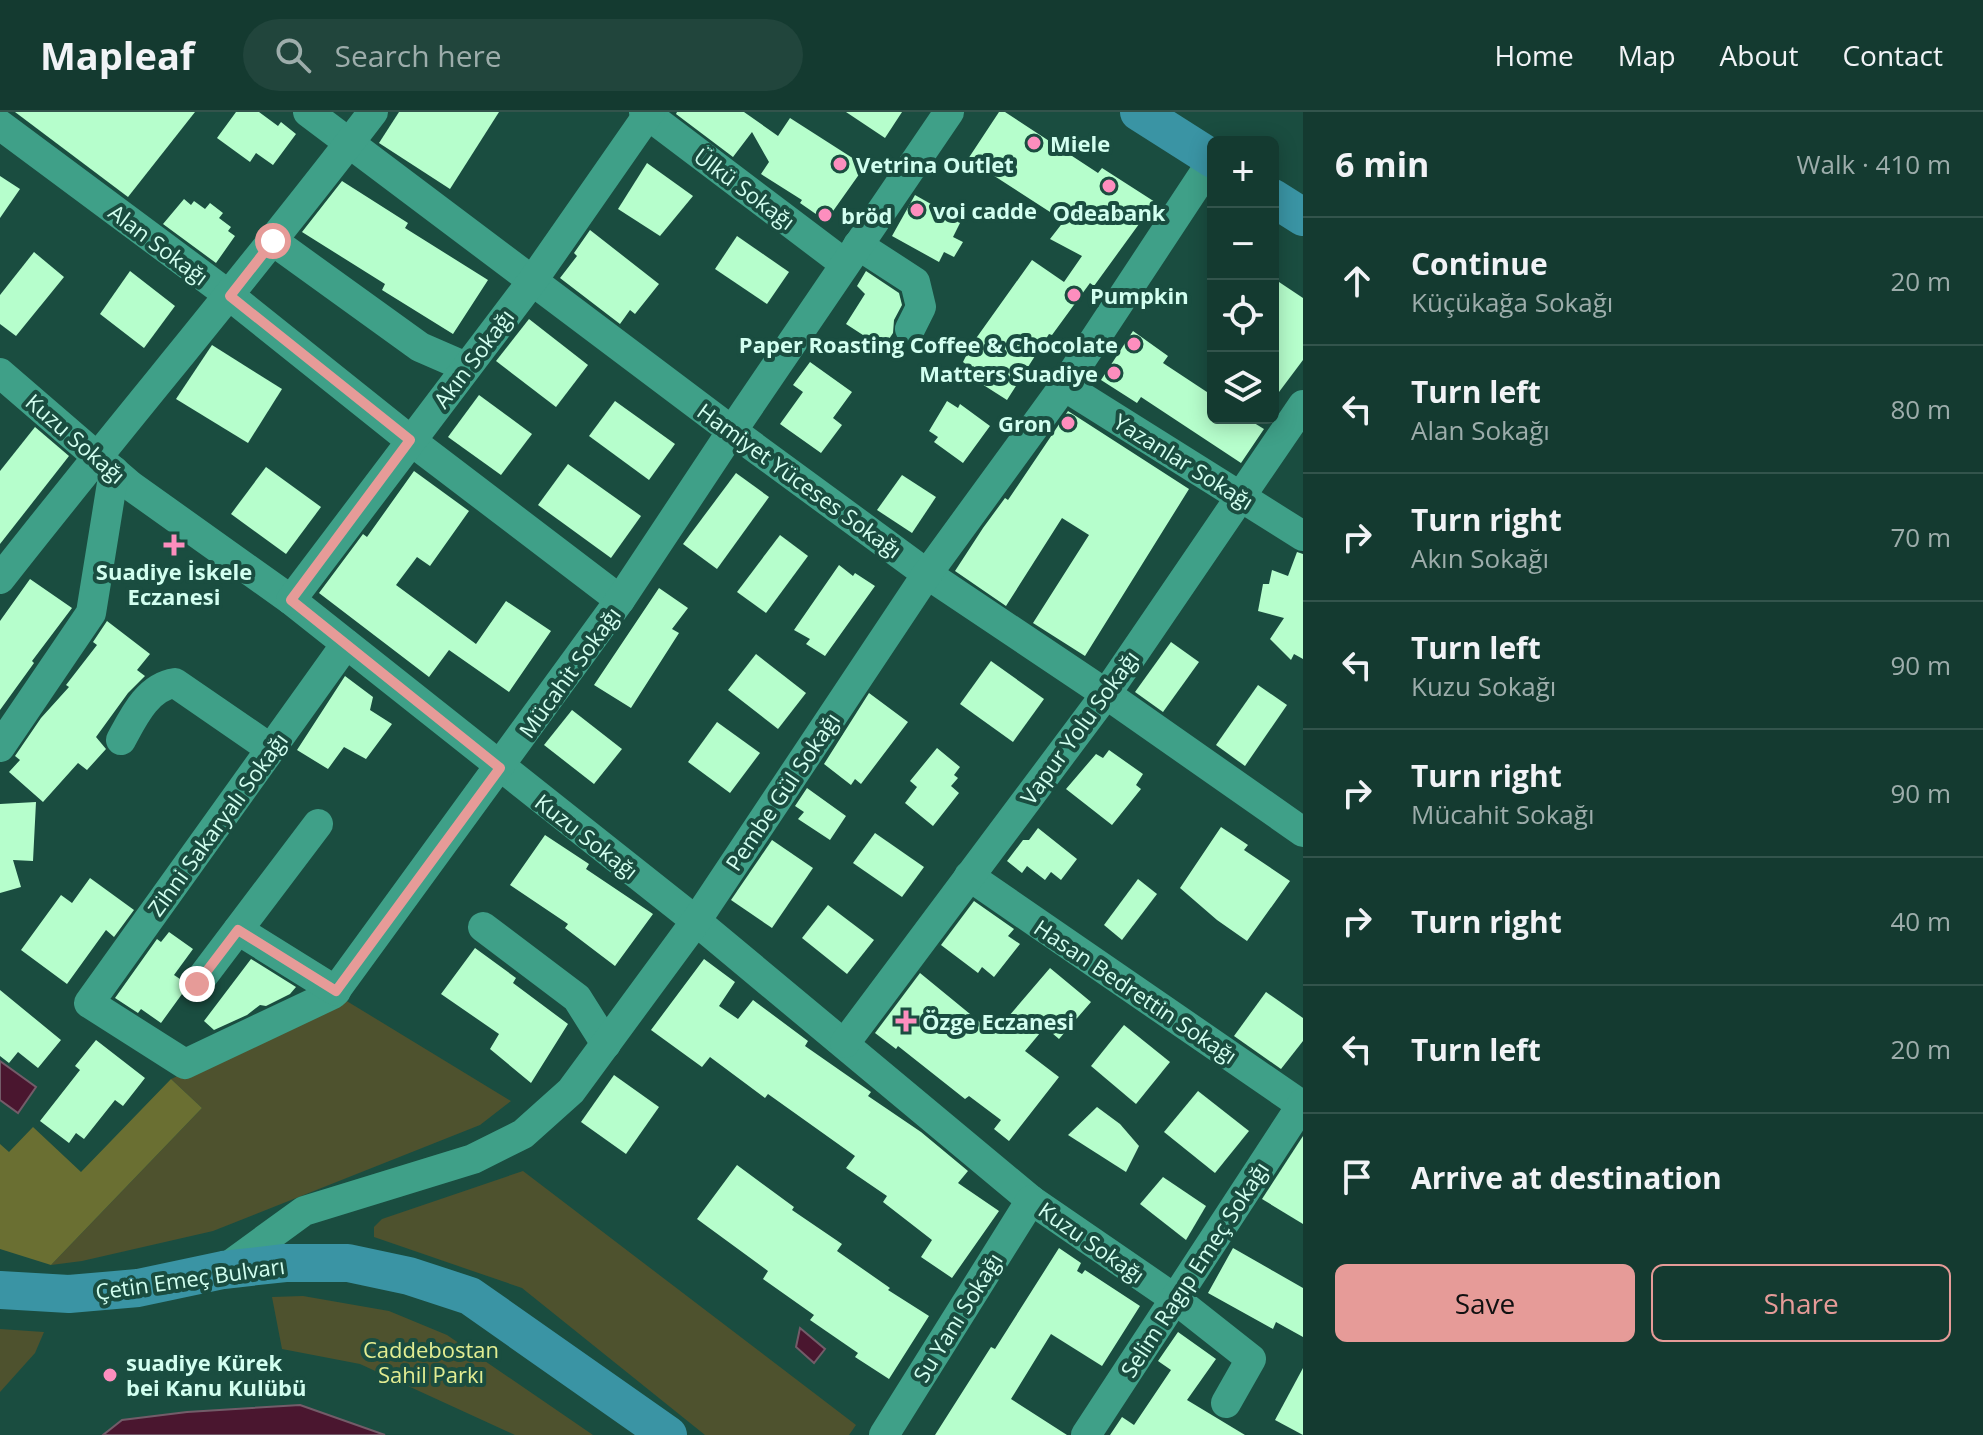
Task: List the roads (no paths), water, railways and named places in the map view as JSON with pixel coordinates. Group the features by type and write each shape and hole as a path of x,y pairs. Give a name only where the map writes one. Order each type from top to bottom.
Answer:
{"main road":[{"path":"1139,112 1207,156"},
{"path":"1279,202 1303,217"},
{"name":"Çetin Emeç Bulvarı","path":"0,1290 69,1294 138,1288 223,1270 285,1263 348,1263 409,1276 470,1296 668,1435"}],"street":[{"name":"Hamiyet Yüceses Sokağı","path":"308,112 927,574 1303,832"},
{"path":"0,579 105,464 373,112"},
{"name":"Mücahit Sokağı","path":"89,1003 185,1064 336,991 620,600 949,112"},
{"name":"Ülkü Sokağı","path":"648,113 852,254 915,282 921,307 910,329"},
{"name":"Akın Sokağı","path":"291,600 533,280 648,113"},
{"name":"Alan Sokağı","path":"0,125 230,296 410,440 620,600"},
{"name":"Pembe Gül Sokağı","path":"223,1270 304,1211 473,1159 523,1134 571,1091 696,921 927,574 1064,386 1207,169"},
{"path":"273,241 420,347 466,367"},
{"name":"Kuzu Sokağı","path":"0,373 105,464 291,600 696,921 1031,1200 1175,1299 1251,1359 1226,1403"},
{"name":"Yazanlar Sokağı","path":"1064,386 1303,536"},
{"name":"Vapur Yolu Sokağı","path":"845,1043 1106,694 1303,405"},
{"path":"0,747 91,613 105,464"},
{"name":"Zihni Sakaryalı Sokağı","path":"89,1003 346,644"},
{"path":"121,740 153,692 175,683 271,749"},
{"path":"197,984 318,824"},
{"name":"Hasan Bedrettin Sokağı","path":"969,876 1303,1104"},
{"path":"483,927 577,998 606,1044"},
{"path":"238,930 336,991"},
{"name":"Selim Ragıp Emeç Sokağı","path":"1086,1435 1303,1104"},
{"name":"Su Yanı Sokağı","path":"884,1435 1031,1200"}],"place":[{"name":"Miele","path":"1034,143"},
{"name":"Vetrina Outlet","path":"840,164"},
{"name":"Odeabank","path":"1109,186"},
{"name":"voi cadde","path":"917,210"},
{"name":"bröd","path":"825,215"},
{"name":"Pumpkin","path":"1074,295"},
{"name":"Paper Roasting Coffee & Chocolate","path":"1134,344"},
{"name":"Matters Suadiye","path":"1114,373"},
{"name":"Gron","path":"1068,423"},
{"name":"Suadiye İskele Eczanesi","path":"174,545"},
{"name":"Özge Eczanesi","path":"906,1021"},
{"name":"suadiye Kürek bei Kanu Kulübü","path":"110,1375"}],"park label":[{"name":"Caddebostan Sahil Parkı","path":"431,1362"}]}
